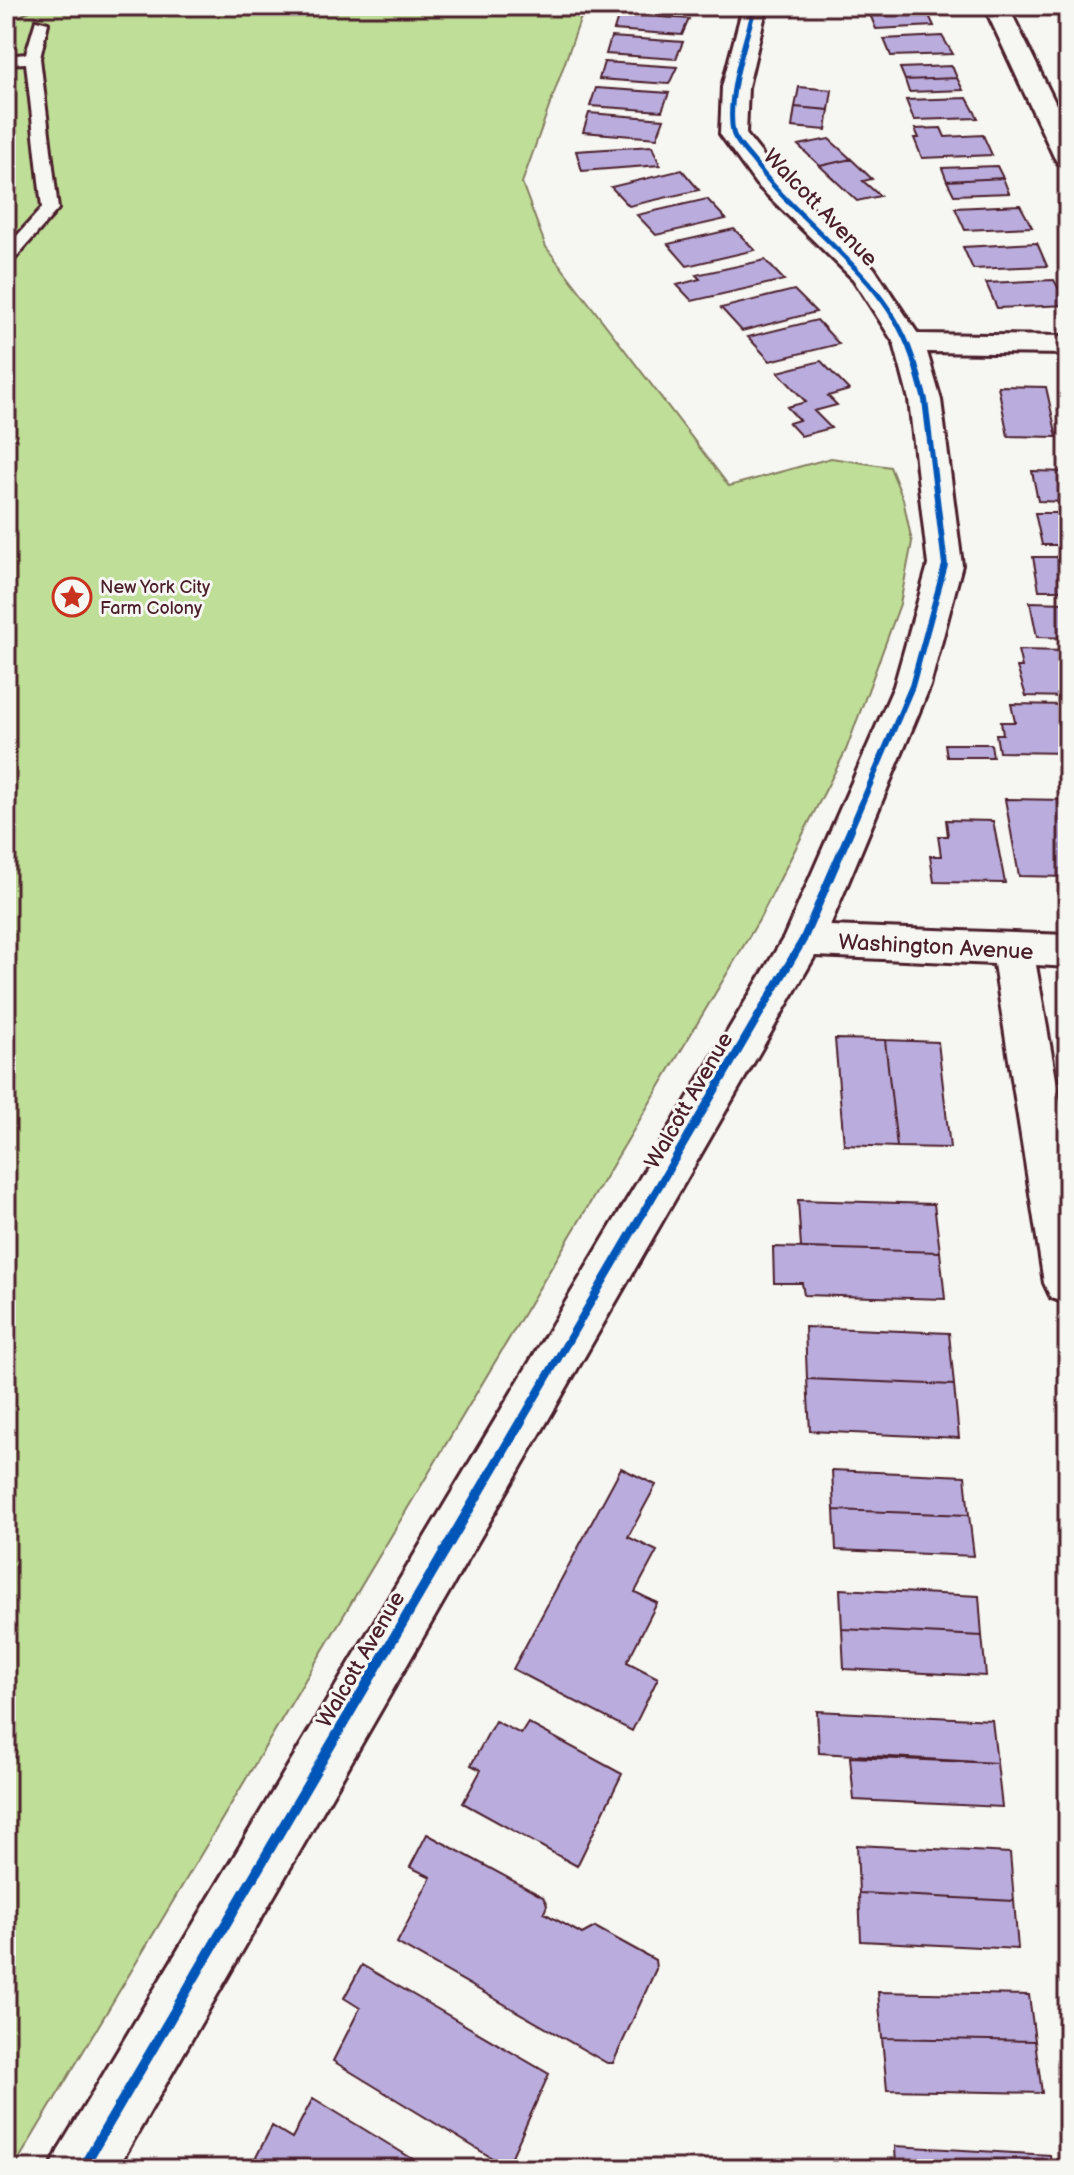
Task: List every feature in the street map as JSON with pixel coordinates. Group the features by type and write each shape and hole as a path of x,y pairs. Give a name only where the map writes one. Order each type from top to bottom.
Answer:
{"street":[{"name":"Walcott Avenue","path":"82,2169 803,940 912,686 945,565 925,400 909,343 864,274 766,178 733,134 735,87 755,6"},
{"path":"996,6 1068,157"},
{"path":"909,343 1068,345"},
{"name":"Washington Avenue","path":"803,940 1068,951"},
{"path":"1013,950 1068,1283"}],"lane":[{"path":"6,258 50,209 33,58 41,23"},
{"path":"6,60 33,58"}],"green space":[{"path":"39,6 585,6 522,183 546,247 729,486 831,458 890,467 903,499 912,542 900,604 846,750 759,920 13,2169 6,2169 6,13 18,17"}],"building":[{"path":"622,6 690,6 689,11"},
{"path":"926,9 934,26 876,29 869,12"},
{"path":"619,14 689,19 682,35 614,30"},
{"path":"942,36 953,54 891,56 884,39"},
{"path":"611,37 683,42 676,59 606,54"},
{"path":"604,62 677,67 669,84 599,79"},
{"path":"952,66 957,78 905,80 900,68"},
{"path":"957,78 963,90 909,92 905,80"},
{"path":"799,87 832,90 829,110 795,107"},
{"path":"596,88 669,93 662,111 590,106"},
{"path":"967,98 978,118 914,120 906,100"},
{"path":"795,107 829,110 826,130 792,127"},
{"path":"589,113 664,119 657,138 583,132"},
{"path":"941,128 945,137 983,135 992,155 922,158 914,138 919,138 915,129"},
{"path":"829,139 851,159 820,166 798,145"},
{"path":"652,146 660,165 582,171 576,151"},
{"path":"851,159 872,179 863,181 880,196 857,201 820,166"},
{"path":"997,166 1003,178 947,181 942,168"},
{"path":"682,170 699,190 629,206 611,187"},
{"path":"1003,178 1009,193 954,195 947,181"},
{"path":"707,199 726,219 656,235 637,215"},
{"path":"1020,205 1032,227 965,230 955,208"},
{"path":"734,229 755,250 687,266 668,244"},
{"path":"1037,243 1047,266 973,269 963,247"},
{"path":"765,260 784,280 692,301 677,285 700,279 696,275"},
{"path":"1054,280 1068,305 997,308 986,283"},
{"path":"794,290 816,312 742,331 721,308"},
{"path":"817,320 839,344 770,361 748,337"},
{"path":"821,361 849,390 828,396 837,405 814,411 831,428 801,436 789,423 799,420 787,407 806,402 778,372"},
{"path":"998,386 1046,387 1057,437 1008,436"},
{"path":"1032,471 1068,472 1068,502 1038,501"},
{"path":"1035,513 1068,513 1068,545 1042,545"},
{"path":"1033,557 1068,557 1068,590 1039,590"},
{"path":"1030,602 1068,603 1068,638 1037,637"},
{"path":"1018,650 1068,651 1068,697 1026,696 1017,667 1022,667"},
{"path":"1011,704 1068,705 1068,753 999,752 996,734 1003,734 1001,722 1015,722"},
{"path":"945,744 991,744 993,757 947,757"},
{"path":"1005,799 1066,800 1068,877 1019,876"},
{"path":"946,820 993,821 1005,883 934,882 930,856 941,856 938,836 948,836"},
{"path":"835,1039 885,1040 897,1147 844,1145"},
{"path":"885,1040 938,1042 950,1148 897,1147"},
{"path":"798,1200 934,1204 940,1252 801,1248"},
{"path":"773,1247 940,1252 945,1299 804,1295 802,1283 774,1283"},
{"path":"805,1327 949,1333 954,1385 807,1379"},
{"path":"807,1379 954,1385 959,1438 810,1431"},
{"path":"621,1468 656,1485 628,1537 657,1551 635,1592 657,1603 627,1662 658,1678 632,1731 513,1669"},
{"path":"832,1470 965,1476 969,1515 834,1510"},
{"path":"834,1510 969,1515 974,1556 836,1550"},
{"path":"840,1589 979,1596 982,1636 842,1629"},
{"path":"842,1629 982,1636 986,1676 844,1669"},
{"path":"817,1711 992,1720 997,1763 819,1753"},
{"path":"495,1721 521,1734 528,1723 622,1774 577,1866 463,1803 481,1770 471,1765"},
{"path":"850,1757 997,1763 1002,1807 854,1800"},
{"path":"427,1834 543,1897 547,1905 544,1913 582,1934 595,1927 655,1960 656,1969 613,2063 607,2063 397,1943 431,1877 410,1867"},
{"path":"857,1845 1010,1853 1014,1901 859,1893"},
{"path":"859,1893 1014,1901 1018,1949 861,1941"},
{"path":"362,1965 549,2074 507,2167 333,2061 360,2008 344,1998"},
{"path":"878,1992 1029,1995 1035,2041 882,2038"},
{"path":"882,2038 1035,2041 1042,2093 887,2090"},
{"path":"313,2098 429,2169 250,2169 272,2126 292,2138"},
{"path":"895,2146 1050,2155 1052,2169 896,2169"}],"cycle path":[{"path":"82,2169 803,940 912,686 945,565 925,400 909,343 864,274 766,178 733,134 735,87 755,6"}],"place":[{"name":"New York City Farm Colony","path":"72,597"}]}
